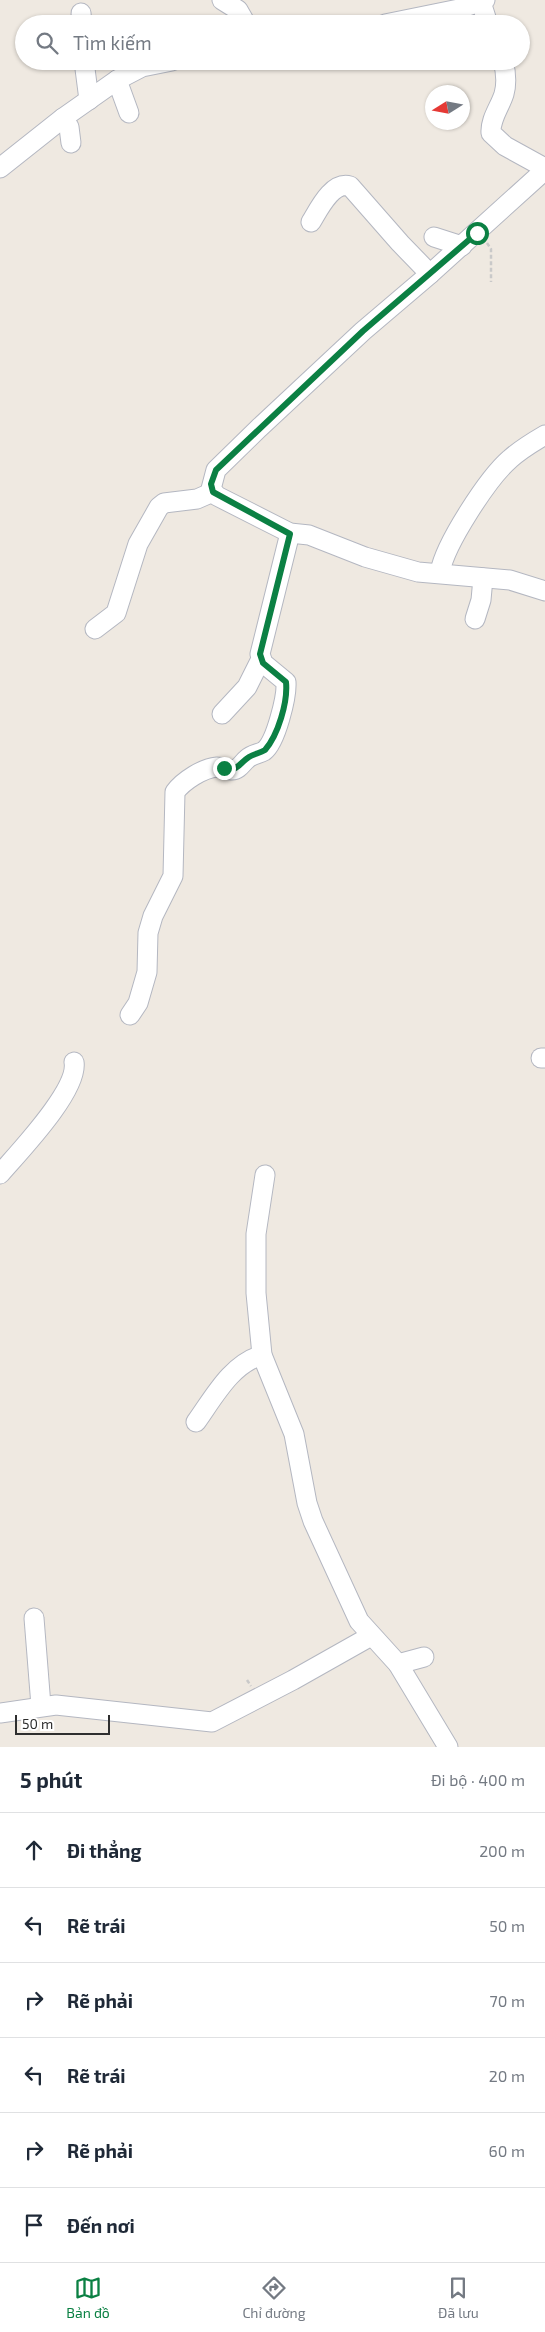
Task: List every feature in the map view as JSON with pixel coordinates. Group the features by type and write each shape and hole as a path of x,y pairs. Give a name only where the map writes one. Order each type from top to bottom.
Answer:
{"street":[{"path":"222,0 238,10 241,15"},
{"path":"433,15 459,10 483,1 486,15"},
{"path":"85,70 89,100"},
{"path":"504,70 505,89 492,123 491,133 505,146 545,169 477,233 363,331 222,464 212,480 210,488 213,492 290,534 309,535 354,553 418,572 440,572 510,580 545,591"},
{"path":"0,168 121,73 129,113"},
{"path":"63,118 69,127 72,143"},
{"path":"311,222 327,197 335,189 340,186 350,186 400,244 430,274"},
{"path":"434,237 462,246"},
{"path":"440,572 442,559 501,468 520,451 545,435"},
{"path":"95,629 116,613 136,550 158,506 164,503 196,499 213,492"},
{"path":"222,714 247,687 261,659 262,641 290,534"},
{"path":"475,619 481,600 483,578"},
{"path":"130,1015 138,1003 147,972 148,933 153,916 173,876 175,792 183,783 207,770 218,767 232,770 252,755 265,750 280,718 287,690 286,682 263,663 261,659"},
{"path":"0,1174 61,1100 74,1072 74,1062"},
{"path":"265,1175 256,1234 256,1294 262,1355 294,1434 307,1503 313,1521 360,1621 371,1636 384,1646 398,1664 447,1747"},
{"path":"196,1422 238,1368 250,1358 262,1355"},
{"path":"34,1618 41,1706"},
{"path":"0,1713 41,1706 79,1706 199,1722 212,1722 371,1636"},
{"path":"398,1664 424,1657"}],"path":[{"path":"477,233 491,249 491,282"}],"route":[{"path":"224,768 232,770 237,768 252,755 265,750 280,718 287,690 286,682 263,663 260,654 290,534 217,496 210,488 216,470 258,428 363,331 477,233"}]}
